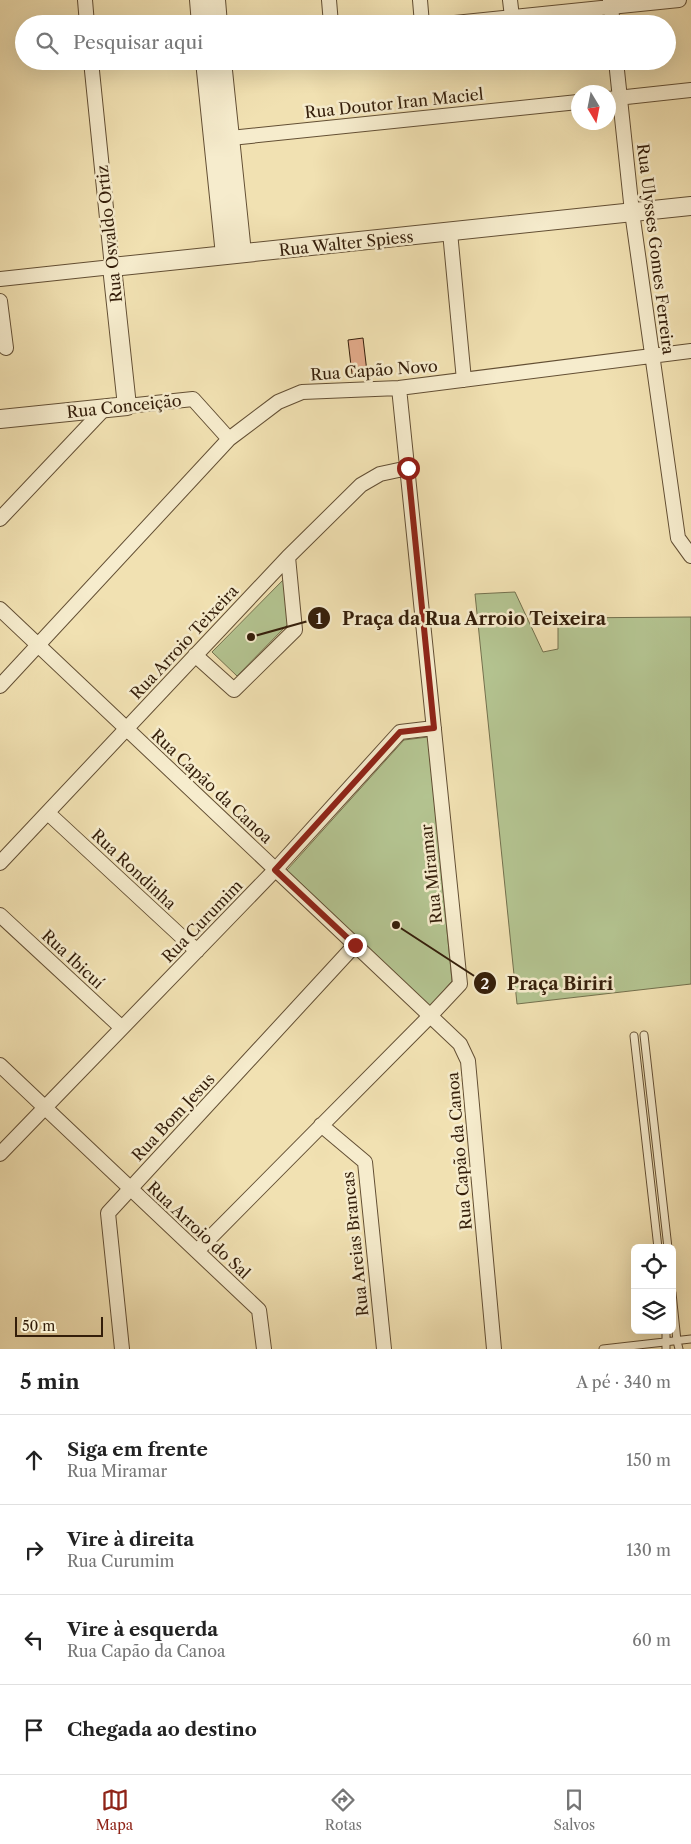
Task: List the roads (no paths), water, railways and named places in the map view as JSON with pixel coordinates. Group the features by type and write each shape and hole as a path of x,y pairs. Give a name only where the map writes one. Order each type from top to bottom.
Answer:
{"street":[{"path":"85,0 87,15"},
{"path":"199,0 200,15"},
{"path":"216,0 217,15"},
{"path":"329,0 330,15"},
{"path":"420,0 421,15"},
{"path":"510,0 512,15"},
{"path":"526,15 611,3 679,0"},
{"name":"Rua Osvaldo Ortiz","path":"92,70 127,406"},
{"path":"207,70 222,139"},
{"path":"222,70 222,139 234,254"},
{"name":"Rua Ulysses Gomes Ferreira","path":"615,85 616,70"},
{"path":"616,98 691,90"},
{"name":"Rua Doutor Iran Maciel","path":"222,139 571,103"},
{"name":"Rua Ulysses Gomes Ferreira","path":"616,111 678,538 691,556"},
{"name":"Rua Walter Spiess","path":"0,279 691,206"},
{"path":"450,232 464,380"},
{"path":"0,301 6,348"},
{"name":"Rua Capão Novo","path":"0,686 229,439 278,402 302,392 399,388 691,351"},
{"name":"Rua Miramar","path":"196,1251 460,984 399,388"},
{"name":"Rua Conceição","path":"0,419 194,398 229,439"},
{"path":"0,520 105,408"},
{"name":"Rua Arroio Teixeira","path":"0,863 288,557 360,485 380,474 408,468"},
{"path":"195,655 234,690 295,630 288,557"},
{"name":"Rua Capão da Canoa","path":"0,609 460,1044 468,1061 494,1349"},
{"name":"Rua Curumim","path":"0,1154 275,870 400,732 434,728"},
{"name":"Rua Rondinha","path":"48,813 197,951"},
{"name":"Rua Ibicuí","path":"0,915 122,1028"},
{"name":"Rua Bom Jesus","path":"122,1349 108,1213 355,945"},
{"name":"Rua Arroio do Sal","path":"0,1065 259,1310 264,1349"},
{"name":"Rua Areias Brancas","path":"321,1126 365,1162 384,1349"}],"lane":[{"path":"644,1035 668,1244"},
{"path":"634,1036 658,1244"},
{"path":"675,1334 679,1349"},
{"path":"603,1349 667,1345 676,1340 691,1339"}],"place":[{"name":"Praça da Rua Arroio Teixeira","path":"251,637"},
{"name":"Praça Biriri","path":"396,925"}]}
